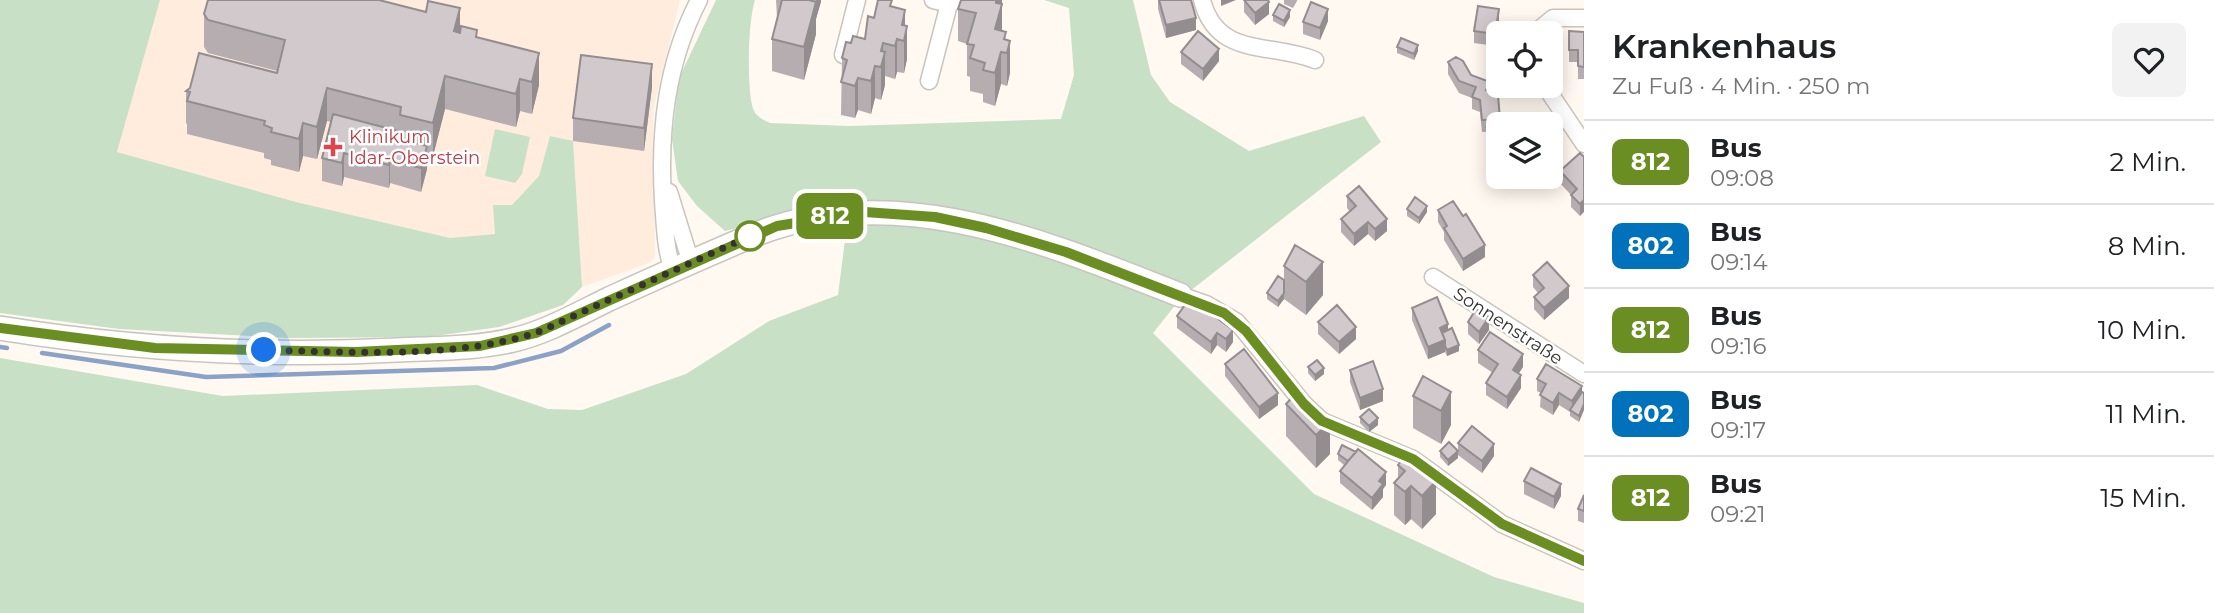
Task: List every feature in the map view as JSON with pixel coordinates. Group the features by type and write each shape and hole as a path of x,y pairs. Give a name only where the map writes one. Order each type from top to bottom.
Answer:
{"street":[{"path":"682,267 667,248 661,170 662,125 670,78 699,0"},
{"path":"843,55 857,0"},
{"path":"1202,0 1209,22 1223,36 1315,60"},
{"path":"929,81 946,1"},
{"path":"1549,21 1553,18 1584,18"},
{"path":"1553,98 1584,144"},
{"path":"0,328 155,348 356,352 480,346 536,333 777,226 831,215 890,212 950,219 1108,267 1206,304 1237,321 1304,404 1322,421 1413,459 1502,524 1584,561"},
{"name":"Sonnenstraße","path":"1433,277 1584,374"}],"shaded area":[{"name":"Klinikum Idar-Oberstein","path":"160,0 680,0 653,110 655,257 649,263 582,287 573,142 550,136 539,176 512,205 496,234 450,238 296,202 117,152"}],"green space":[{"path":"0,0 160,0 117,152 296,202 450,238 495,234 493,205 512,205 539,176 550,136 573,141 582,287 563,305 499,327 428,337 290,338 119,329 0,313"},
{"path":"716,0 755,0 750,37 750,95 754,111 770,123 849,126 1061,119 1074,75 1069,8 1044,0 1133,0 1151,75 1170,102 1249,151 1364,116 1381,142 1181,298 1153,333 1314,494 1494,577 1584,603 1584,613 0,613 0,358 223,396 477,385 548,409 582,410 686,374 769,321 838,295 850,201 725,231 697,206 678,181 672,139 679,78"},
{"path":"495,129 530,137 522,174 515,183 485,176"}],"building":[{"path":"208,0 379,0 426,12 428,1 460,8 454,31 460,33 461,26 477,30 476,37 539,53 532,82 520,79 516,94 445,76 433,123 400,115 401,107 327,88 317,127 303,123 299,139 271,132 272,128 264,125 265,121 187,101 190,92 186,91 190,88 199,53 277,73 285,40 208,20 204,14"},
{"path":"782,0 816,2 804,47 772,39"},
{"path":"878,0 892,0 890,6 905,10 902,25 907,26 904,41 897,39 895,46 883,43 881,51 885,52 881,67 875,66 871,81 858,78 855,86 841,82 847,60 842,58 846,42 851,43 853,36 865,39 868,16 874,18"},
{"path":"961,0 996,0 996,3 1002,4 995,29 1006,32 1004,39 1010,41 1007,53 1001,52 995,73 983,70 985,63 970,58 974,45 967,44 976,13 958,9"},
{"path":"1159,0 1191,0 1196,18 1166,25"},
{"path":"1244,0 1268,0 1269,2 1255,13"},
{"path":"1311,2 1328,9 1320,28 1303,22"},
{"path":"1279,4 1290,10 1284,21 1273,15"},
{"path":"1478,6 1499,9 1497,21 1486,21 1486,33 1474,31"},
{"path":"1198,31 1219,49 1203,69 1181,52"},
{"path":"1569,31 1584,32 1584,67 1578,66 1578,50 1569,50"},
{"path":"1401,38 1418,45 1414,54 1397,47"},
{"path":"581,55 652,64 644,128 573,118"},
{"path":"1456,57 1463,61 1471,75 1486,81 1486,98 1498,98 1499,112 1486,112 1486,120 1482,120 1480,100 1472,97 1476,87 1459,81 1448,62"},
{"path":"333,114 402,132 400,139 427,146 421,168 390,160 389,165 344,153 342,163 322,158"},
{"path":"1580,153 1584,157 1584,200 1580,204 1571,195 1577,189 1563,174 1563,168"},
{"path":"1359,186 1387,219 1375,229 1368,222 1354,234 1341,219 1356,206 1347,196"},
{"path":"1415,197 1427,206 1419,218 1407,209"},
{"path":"1453,201 1463,216 1466,214 1485,245 1463,259 1444,228 1447,226 1438,210"},
{"path":"1295,245 1323,262 1306,282 1284,266"},
{"path":"1547,262 1569,286 1544,308 1534,297 1544,288 1533,275"},
{"path":"1278,276 1284,280 1284,293 1278,301 1267,293"},
{"path":"1437,297 1448,324 1440,328 1445,340 1428,347 1412,308"},
{"path":"1190,298 1233,330 1226,339 1217,333 1211,342 1177,316"},
{"path":"1337,305 1356,327 1339,342 1318,322"},
{"path":"1476,309 1489,317 1479,332 1468,322"},
{"path":"1452,328 1459,345 1447,350 1442,333"},
{"path":"1490,332 1523,354 1513,370 1521,375 1507,397 1486,383 1498,364 1478,350"},
{"path":"1244,349 1278,393 1259,407 1225,364"},
{"path":"1317,360 1324,368 1315,375 1308,367"},
{"path":"1373,361 1383,389 1360,398 1350,370"},
{"path":"1546,364 1582,386 1572,401 1559,393 1553,403 1540,395 1546,384 1537,379"},
{"path":"1423,376 1451,392 1441,411 1413,396"},
{"path":"1299,390 1330,422 1316,435 1286,404"},
{"path":"1582,392 1584,404 1579,416 1570,410"},
{"path":"1369,409 1378,418 1369,426 1360,417"},
{"path":"1472,426 1494,444 1482,461 1458,443"},
{"path":"1449,442 1458,451 1448,460 1440,451"},
{"path":"1342,445 1356,452 1348,461 1338,454"},
{"path":"1358,449 1386,472 1379,481 1383,484 1372,498 1340,471"},
{"path":"1406,455 1436,481 1422,496 1411,486 1405,492 1394,483 1405,471 1398,465"},
{"path":"1531,468 1561,484 1554,497 1524,481"},
{"path":"1584,495 1584,511 1578,509"}],"waterway":[{"path":"42,353 206,377 494,368 561,351 609,325"},
{"path":"0,347 7,348"}],"bus line":[{"name":"812","path":"0,328 155,348 356,352 480,346 536,333 777,226 831,215 865,212 950,219 1066,252 1224,313 1237,321 1304,404 1322,421 1413,459 1502,524 1525,537 1584,561"}],"place":[{"name":"Klinikum Idar-Oberstein","path":"333,147"}],"route":[{"path":"264,350 356,352 480,346 514,340 536,333 750,236"}]}
